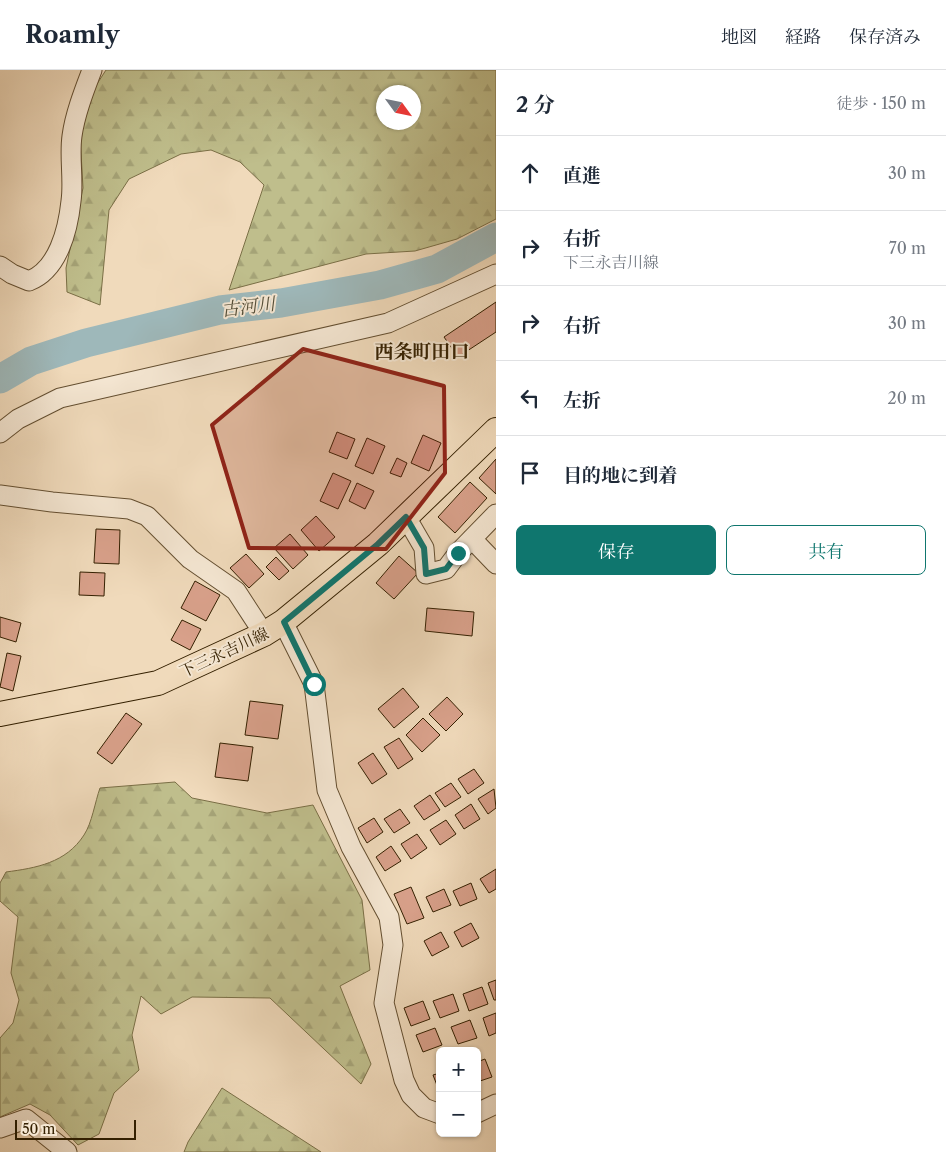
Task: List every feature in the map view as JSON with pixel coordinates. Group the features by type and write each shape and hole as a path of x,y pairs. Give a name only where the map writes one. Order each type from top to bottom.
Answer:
{"main road":[{"name":"下三永吉川線","path":"0,714 158,683 274,628 378,544 496,430"}],"street":[{"path":"0,266 12,274 29,281 41,276 53,263 66,226 72,201 72,136 92,70"},
{"path":"0,433 18,418 60,398 388,323 496,274"},
{"path":"0,495 129,509 146,516 190,559 236,591 274,628 314,684 327,790 351,847 389,917 393,945 384,1003 404,1080 411,1094 424,1108 436,1112"},
{"path":"406,517 424,548 426,574 446,569 496,514"},
{"path":"472,539 496,564"},
{"path":"481,1111 496,1104"},
{"path":"0,1128 26,1118 67,1152"}],"highlighted area":[{"path":"303,349 444,386 445,473 386,549 249,548 212,425"}],"green space":[{"path":"106,70 496,70 496,219 457,239 415,251 366,254 229,290 264,185 240,162 211,150 181,154 129,179 109,210 100,305 67,292 66,268 83,188 80,135 95,87"},
{"path":"175,782 192,798 267,813 313,805 362,900 370,970 340,986 371,1064 361,1084 270,998 192,997 161,1014 141,996 132,1035 139,1070 114,1093 99,1134 78,1145 50,1115 30,1104 0,1117 0,1038 13,1023 19,1000 11,973 18,917 0,901 0,883 6,872 39,866 59,858 77,844 89,825 100,788"},
{"path":"222,1088 321,1152 184,1152 188,1142"}],"building":[{"path":"496,302 496,332 458,357 444,337"},
{"path":"337,432 355,439 347,459 329,452"},
{"path":"423,435 441,443 429,471 411,463"},
{"path":"367,438 385,446 373,474 355,466"},
{"path":"397,458 407,463 401,477 390,473"},
{"path":"496,459 496,494 479,478"},
{"path":"333,473 351,481 338,509 320,501"},
{"path":"470,482 487,498 455,533 438,517"},
{"path":"357,483 374,491 365,509 349,501"},
{"path":"316,516 335,537 319,551 301,530"},
{"path":"96,529 120,530 119,564 94,563"},
{"path":"290,534 308,555 293,569 274,548"},
{"path":"246,554 264,574 249,588 230,568"},
{"path":"399,556 418,573 394,599 376,583"},
{"path":"276,557 289,571 279,580 266,567"},
{"path":"80,572 105,573 104,596 79,595"},
{"path":"195,581 220,595 206,621 181,608"},
{"path":"427,608 474,612 472,636 425,631"},
{"path":"0,617 21,623 16,642 0,637"},
{"path":"182,620 201,629 190,650 171,640"},
{"path":"7,653 21,656 13,691 0,687"},
{"path":"403,688 419,707 394,728 378,709"},
{"path":"447,697 463,714 446,731 429,714"},
{"path":"250,701 283,705 278,739 245,735"},
{"path":"126,713 142,724 112,764 97,753"},
{"path":"423,718 440,735 422,752 406,735"},
{"path":"399,738 413,759 398,769 384,747"},
{"path":"220,743 253,747 248,781 215,777"},
{"path":"373,753 387,774 372,784 358,763"},
{"path":"474,769 484,783 468,794 458,779"},
{"path":"451,783 461,797 445,807 435,793"},
{"path":"494,789 496,808 488,814 478,799"},
{"path":"430,795 440,810 424,820 414,806"},
{"path":"471,804 480,819 464,829 455,815"},
{"path":"400,809 410,823 394,833 384,819"},
{"path":"374,818 383,832 367,843 358,828"},
{"path":"446,820 456,834 440,845 430,830"},
{"path":"417,834 427,848 411,859 401,844"},
{"path":"391,846 401,861 385,871 376,857"},
{"path":"496,869 496,889 489,893 480,879"},
{"path":"471,883 477,899 460,906 453,891"},
{"path":"411,887 424,918 407,924 394,894"},
{"path":"444,889 451,905 433,912 426,897"},
{"path":"471,923 479,938 462,947 454,932"},
{"path":"441,932 449,947 432,956 424,941"},
{"path":"496,980 496,1000 494,1000 488,983"},
{"path":"482,987 488,1004 469,1011 463,994"},
{"path":"453,994 459,1011 440,1018 433,1001"},
{"path":"423,1001 430,1019 411,1026 404,1008"},
{"path":"496,1013 496,1033 489,1036 483,1018"},
{"path":"470,1020 477,1038 458,1044 451,1027"},
{"path":"435,1028 442,1045 423,1052 416,1035"},
{"path":"485,1059 492,1077 481,1081 481,1060"}],"waterway":[{"name":"古河川","path":"0,379 31,361 86,343 220,310 281,303 380,285 437,269 496,237"}],"district":[{"name":"西条町田口","path":"422,351"}],"route":[{"path":"314,684 284,622 378,544 406,517 424,548 426,574 446,569 458,553"}]}
